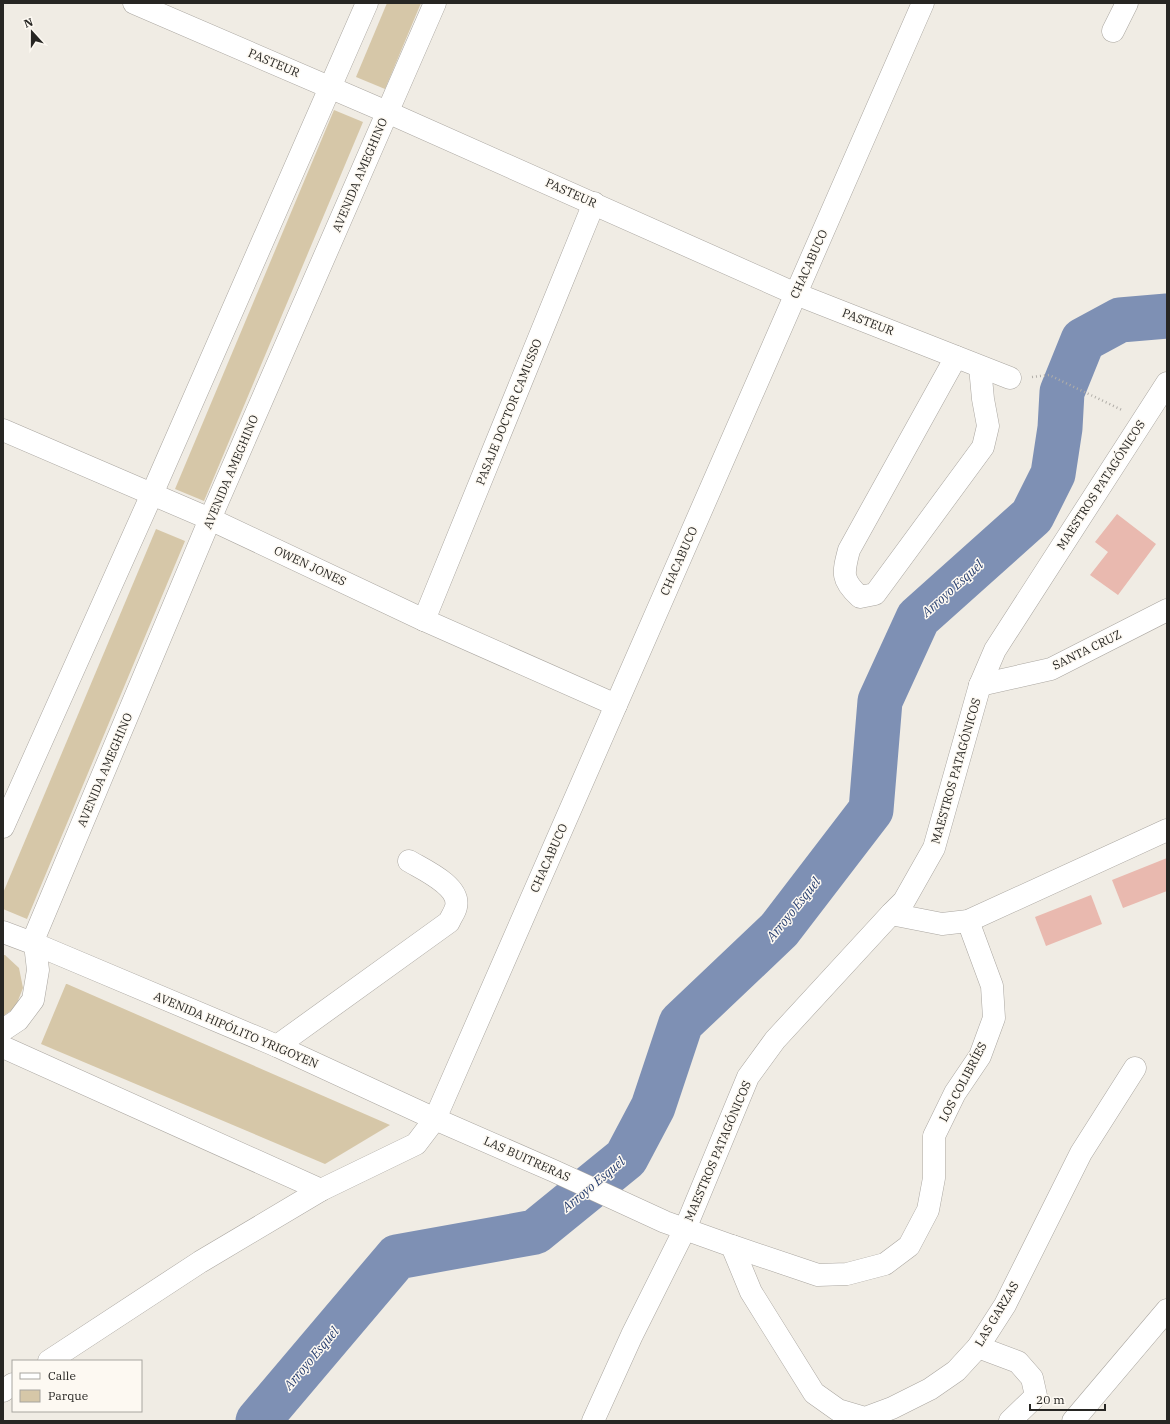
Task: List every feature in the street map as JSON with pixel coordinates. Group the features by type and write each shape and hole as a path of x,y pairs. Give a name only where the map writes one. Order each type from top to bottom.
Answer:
{"main road":[{"name":"PASTEUR","path":"134,3 387,112 796,294 1010,378"},
{"path":"3,827 152,494 367,3"},
{"name":"AVENIDA AMEGHINO","path":"33,944 210,519 435,3"},
{"name":"CHACABUCO","path":"51,1360 200,1262 321,1190 416,1144 435,1119 923,3"},
{"path":"1113,30 1127,3"},
{"name":"PASAJE DOCTOR CAMUSSO","path":"424,620 594,203"},
{"path":"956,357 849,550 844,571 849,587 860,597 874,594 983,447 988,426 983,399 980,367"},
{"name":"MAESTROS PATAGÓNICOS","path":"593,1421 632,1335 675,1225 748,1077 775,1040 890,914 904,901 934,848 980,685 995,650 1167,383"},
{"name":"OWEN JONES","path":"3,430 210,519 424,620 616,705"},
{"name":"SANTA CRUZ","path":"980,685 1051,669 1167,610"},
{"path":"890,914 942,924 968,921 1167,830"},
{"path":"277,1046 449,922 456,907 456,896 447,884 409,861"},
{"name":"LOS COLIBRÍES","path":"732,1246 818,1275 847,1274 885,1264 908,1246 928,1210 934,1178 934,1136 955,1093 980,1056 994,1018 992,986 968,921"},
{"name":"AVENIDA HIPÓLITO YRIGOYEN","path":"3,932 277,1046 435,1119"},
{"path":"3,1030 18,1020 33,1000 38,970 33,944"},
{"path":"3,1047 321,1190"},
{"name":"LAS GARZAS","path":"732,1246 751,1292 814,1393 838,1410 865,1418 892,1408 930,1389 956,1371 978,1348 1005,1305 1081,1153 1135,1068"},
{"name":"LAS BUITRERAS","path":"435,1119 675,1225"},
{"path":"675,1225 732,1246"},
{"path":"1073,1421 1167,1310"},
{"path":"978,1348 1018,1362 1032,1378 1036,1396 1010,1421"},
{"path":"3,1391 12,1385"}],"path":[{"path":"1049,375 1111,404"}],"green space":[{"path":"387,3 421,3 385,89 356,77"},
{"path":"334,110 363,122 204,501 175,489"},
{"path":"156,529 185,541 27,919 3,909 3,893"},
{"path":"3,955 5,955 19,968 23,988 15,1008 3,1016"},
{"path":"66,984 390,1125 325,1164 41,1044"}],"building":[{"path":"1117,514 1156,544 1118,595 1090,575 1108,552 1095,542"},
{"path":"1167,858 1167,891 1123,908 1112,880"},
{"path":"1091,895 1102,924 1046,946 1035,917"}],"waterway":[{"name":"Arroyo Esquel","path":"258,1421 397,1257 535,1232 626,1158 653,1107 681,1023 779,930 871,810 880,701 918,618 1032,516 1053,474 1060,428 1062,392 1083,340 1120,320 1167,316"}]}
